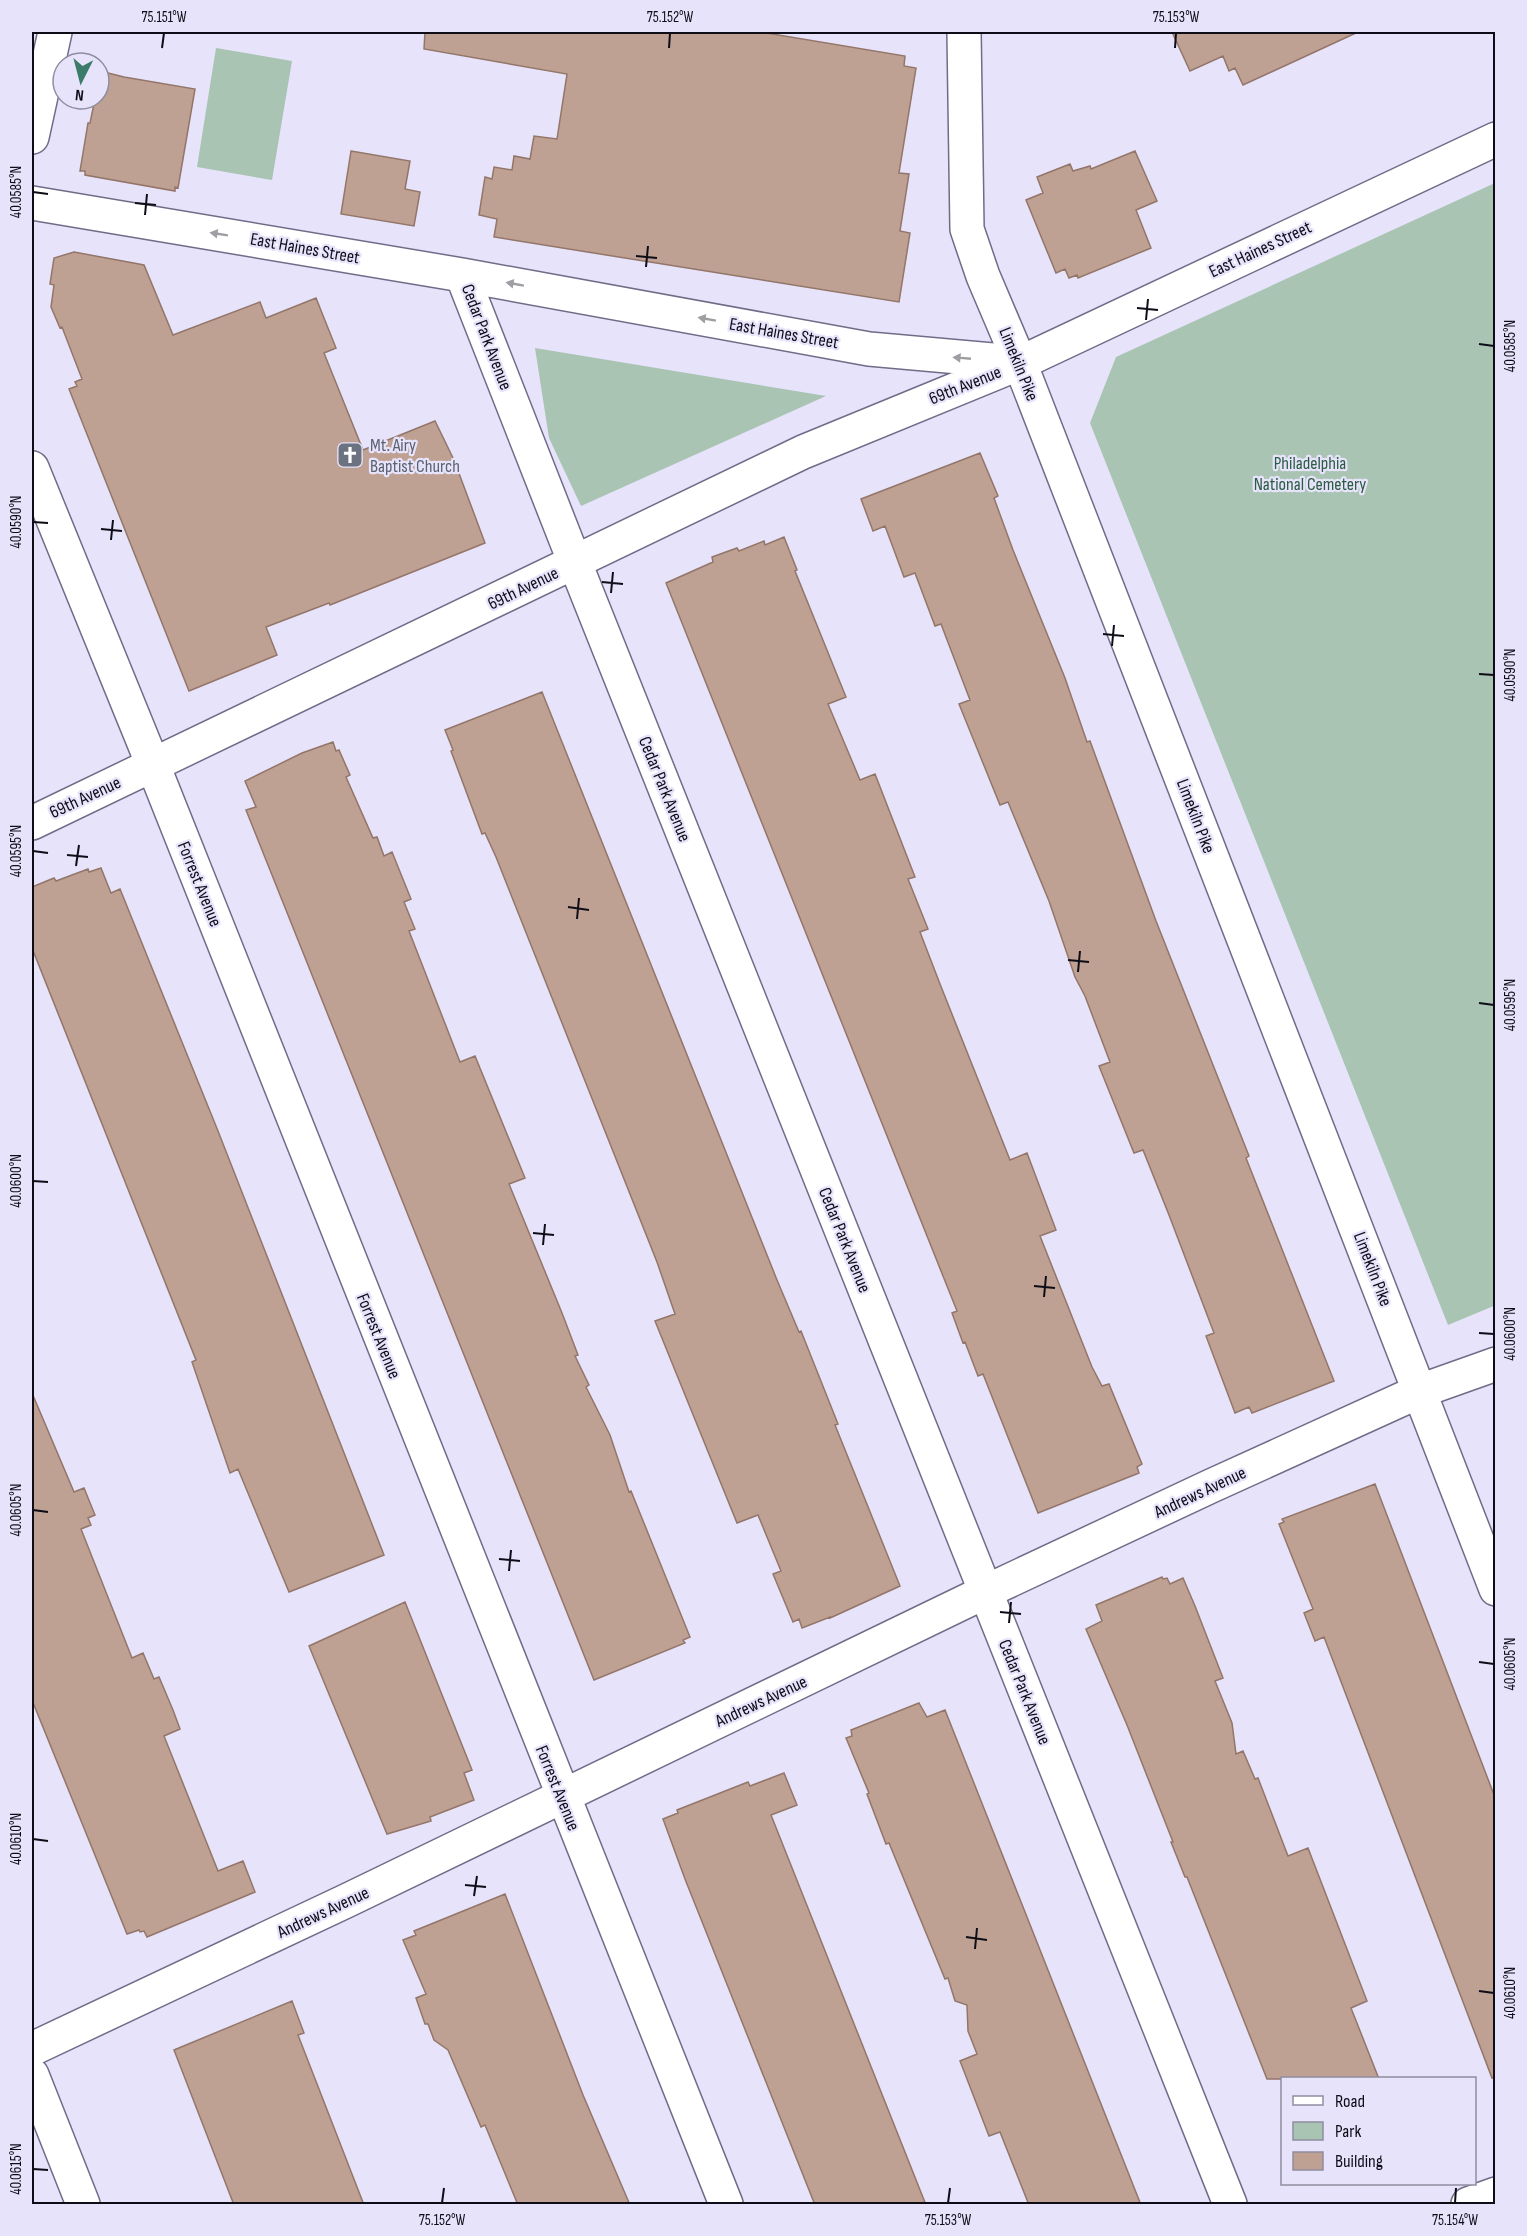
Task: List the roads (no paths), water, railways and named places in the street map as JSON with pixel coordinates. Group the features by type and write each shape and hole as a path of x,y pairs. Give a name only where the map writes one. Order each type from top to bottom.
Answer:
{"street":[{"path":"32,137 56,32"},
{"name":"Limekiln Pike","path":"964,32 967,228 983,276 1020,363 1496,1589"},
{"name":"East Haines Street","path":"32,203 462,275 869,349 1020,363 1496,140"},
{"name":"Cedar Park Avenue","path":"462,275 1230,2205"},
{"name":"69th Avenue","path":"32,823 803,452 1020,363"},
{"name":"Forrest Avenue","path":"32,468 153,765 726,2205"},
{"name":"Andrews Avenue","path":"32,2049 346,1901 985,1592 1420,1391 1496,1364"},
{"path":"32,2075 83,2205"},
{"path":"1468,2205 1496,2194"}],"place":[{"name":"Mt. Airy Baptist Church","path":"350,455"}],"park label":[{"name":"Philadelphia National Cemetery","path":"1310,473"}]}
